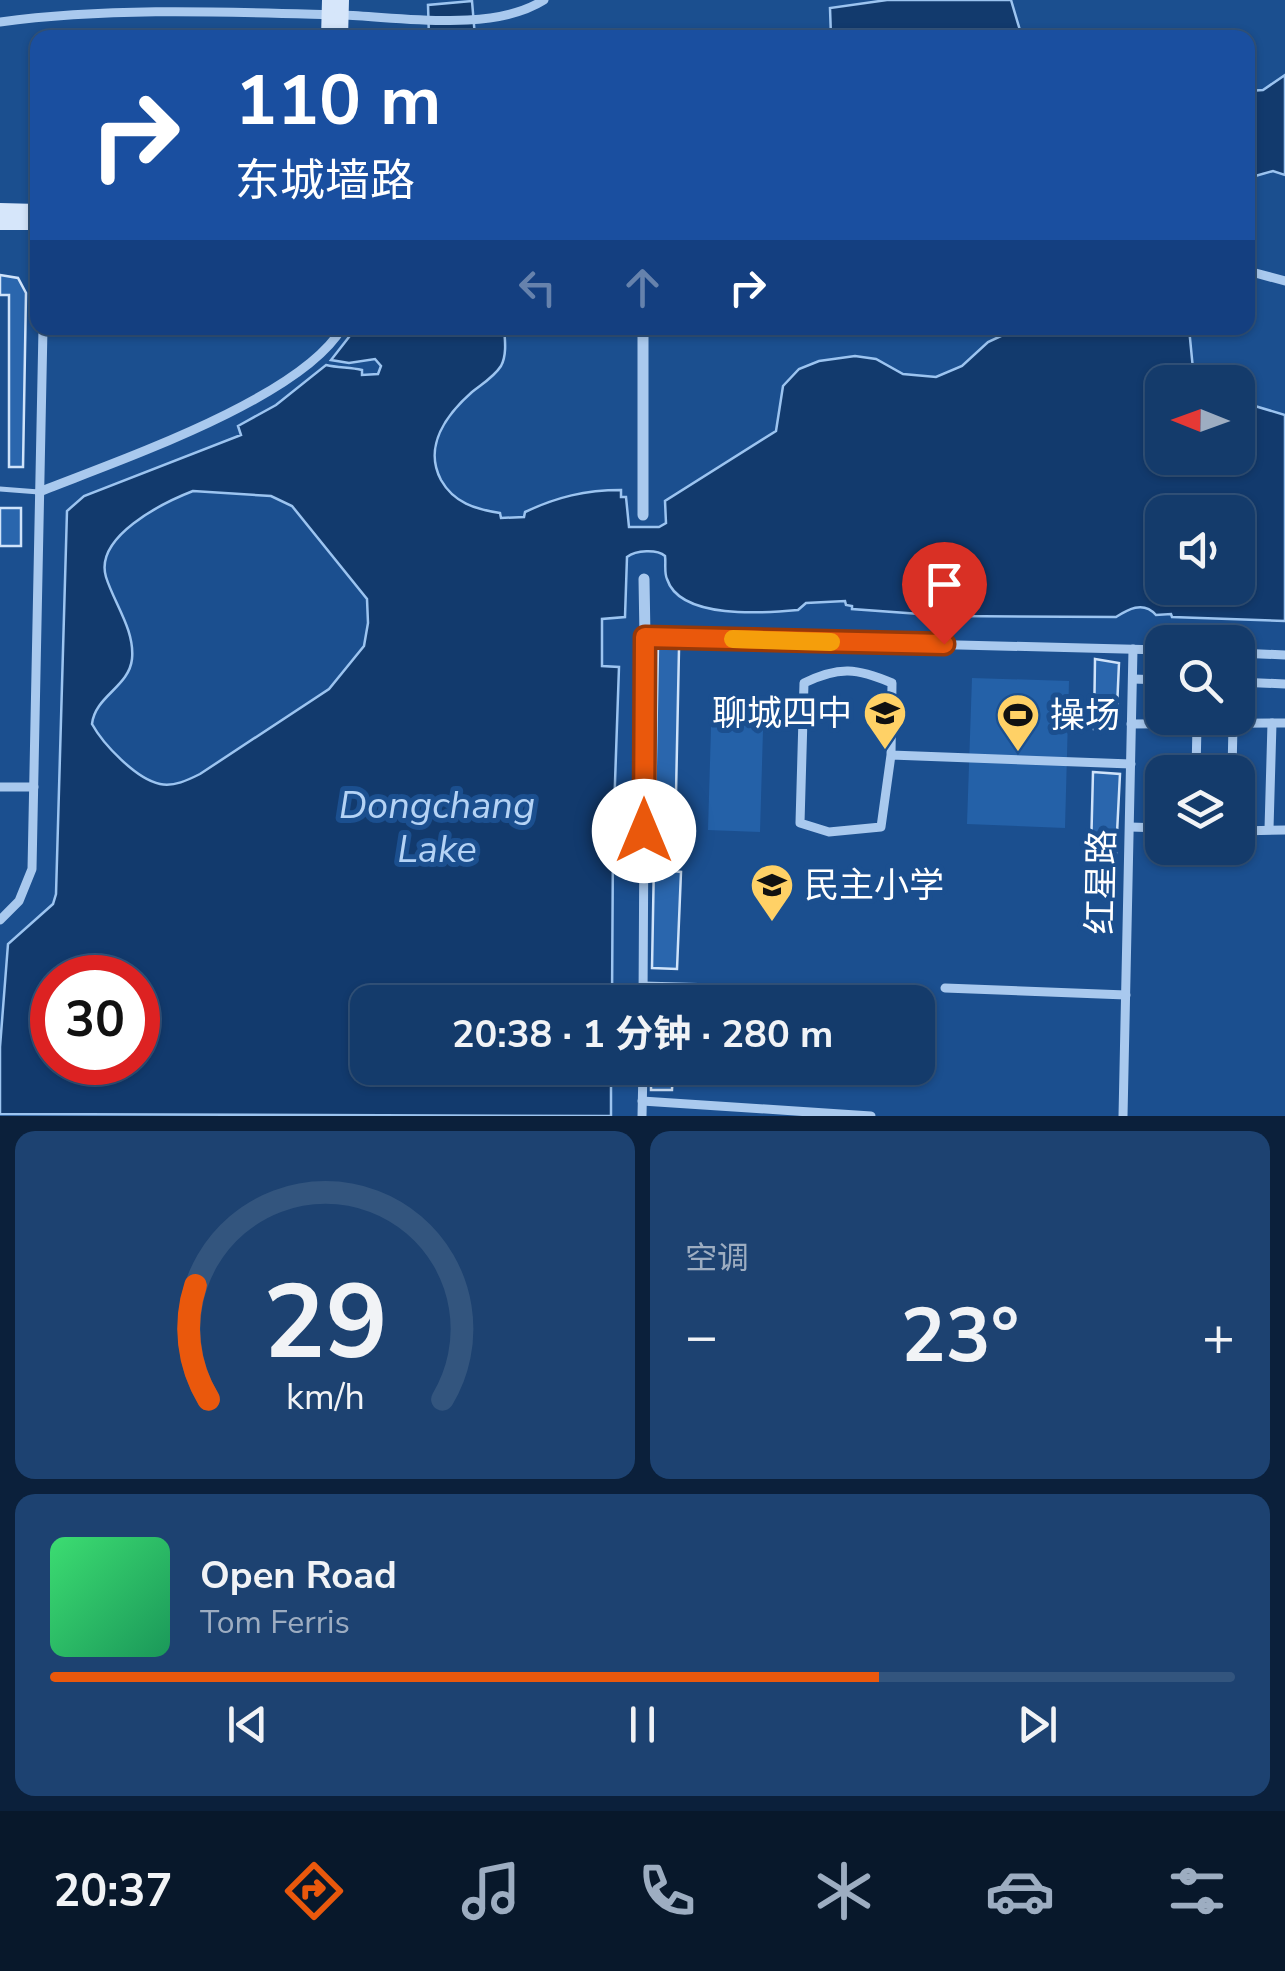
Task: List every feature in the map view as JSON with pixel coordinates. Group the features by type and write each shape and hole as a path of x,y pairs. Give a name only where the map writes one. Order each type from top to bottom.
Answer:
{"main road":[{"path":"0,210 30,211"},
{"path":"0,223 30,223"}],"street":[{"path":"0,22 92,14 335,8 417,20 488,18 528,10 544,0"},
{"path":"1255,273 1285,282"},
{"path":"0,920 19,901 32,869 43,335"},
{"path":"40,492 247,404 314,357 337,335"},
{"path":"643,335 643,515"},
{"path":"643,985 644,579"},
{"path":"645,637 1145,649"},
{"name":"红星路","path":"1123,1116 1133,649"},
{"path":"1255,654 1285,655"},
{"path":"830,670 864,671 892,682 891,755 882,827 829,832 800,823 804,683 830,670"},
{"path":"1132,679 1145,679"},
{"path":"1255,683 1285,684"},
{"path":"1269,830 1272,723"},
{"path":"1255,724 1285,723"},
{"path":"1130,724 1145,724"},
{"path":"891,755 1131,764"},
{"path":"0,787 34,787"},
{"path":"1130,828 1145,828"},
{"path":"1255,830 1285,830"},
{"path":"946,988 1126,994"},
{"path":"642,1085 642,1116"},
{"path":"642,1102 699,1110 871,1116"}],"lane":[{"path":"0,489 40,492"}],"shaded area":[{"name":"操场","path":"972,678 1069,681 1065,828 967,824"},
{"path":"712,695 764,696 760,832 708,830"}],"water":[{"path":"887,0 1011,0 1020,30 831,30 830,8"},
{"path":"472,1 474,30 429,30 428,5"},
{"path":"1285,75 1285,175 1273,171 1255,176 1255,91 1263,90"},
{"name":"Dongchang Lake","path":"351,335 504,335 501,366 463,401 440,432 436,467 446,488 466,504 500,513 501,518 524,517 525,512 572,495 621,490 621,497 626,497 629,527 659,527 666,523 665,501 776,431 783,386 799,369 819,361 855,356 876,359 903,374 936,377 962,366 988,342 1003,335 1190,335 1193,365 1145,365 1145,475 1255,475 1255,406 1285,415 1285,621 1172,617 1156,615 1141,607 1116,617 948,616 852,609 845,601 806,603 798,610 725,611 688,602 675,592 666,577 665,556 646,551 631,555 627,557 625,617 602,619 602,666 619,667 612,985 350,985 350,1085 611,1085 611,1116 0,1114 0,1047 8,944 53,904 56,894 67,511 84,496 241,435 238,426 276,405 326,365 362,370 362,375 378,374 381,366 375,359 349,363 331,360","holes":["193,491 271,496 292,506 367,599 364,646 329,689 200,774 165,785 151,781 112,750 92,724 94,714 125,677 132,659 127,627 106,577 105,562 110,548 149,513"]}],"building":[{"path":"0,275 18,278 26,293 23,467 9,467 9,295 0,295"},
{"path":"0,508 21,508 21,546 0,546"},
{"path":"658,646 679,649 671,871 681,872 677,969 652,968"},
{"path":"1095,659 1119,663 1116,731 1094,729"},
{"path":"1093,772 1120,774 1116,853 1091,851"},
{"path":"651,1085 672,1085 672,1090 651,1090"}],"slow traffic":[{"path":"733,639 831,642"}],"place":[{"name":"聊城四中","path":"885,751"},
{"name":"操场","path":"1018,753"},
{"name":"民主小学","path":"772,923"}],"route":[{"path":"644,831 645,637 944,644"}]}
